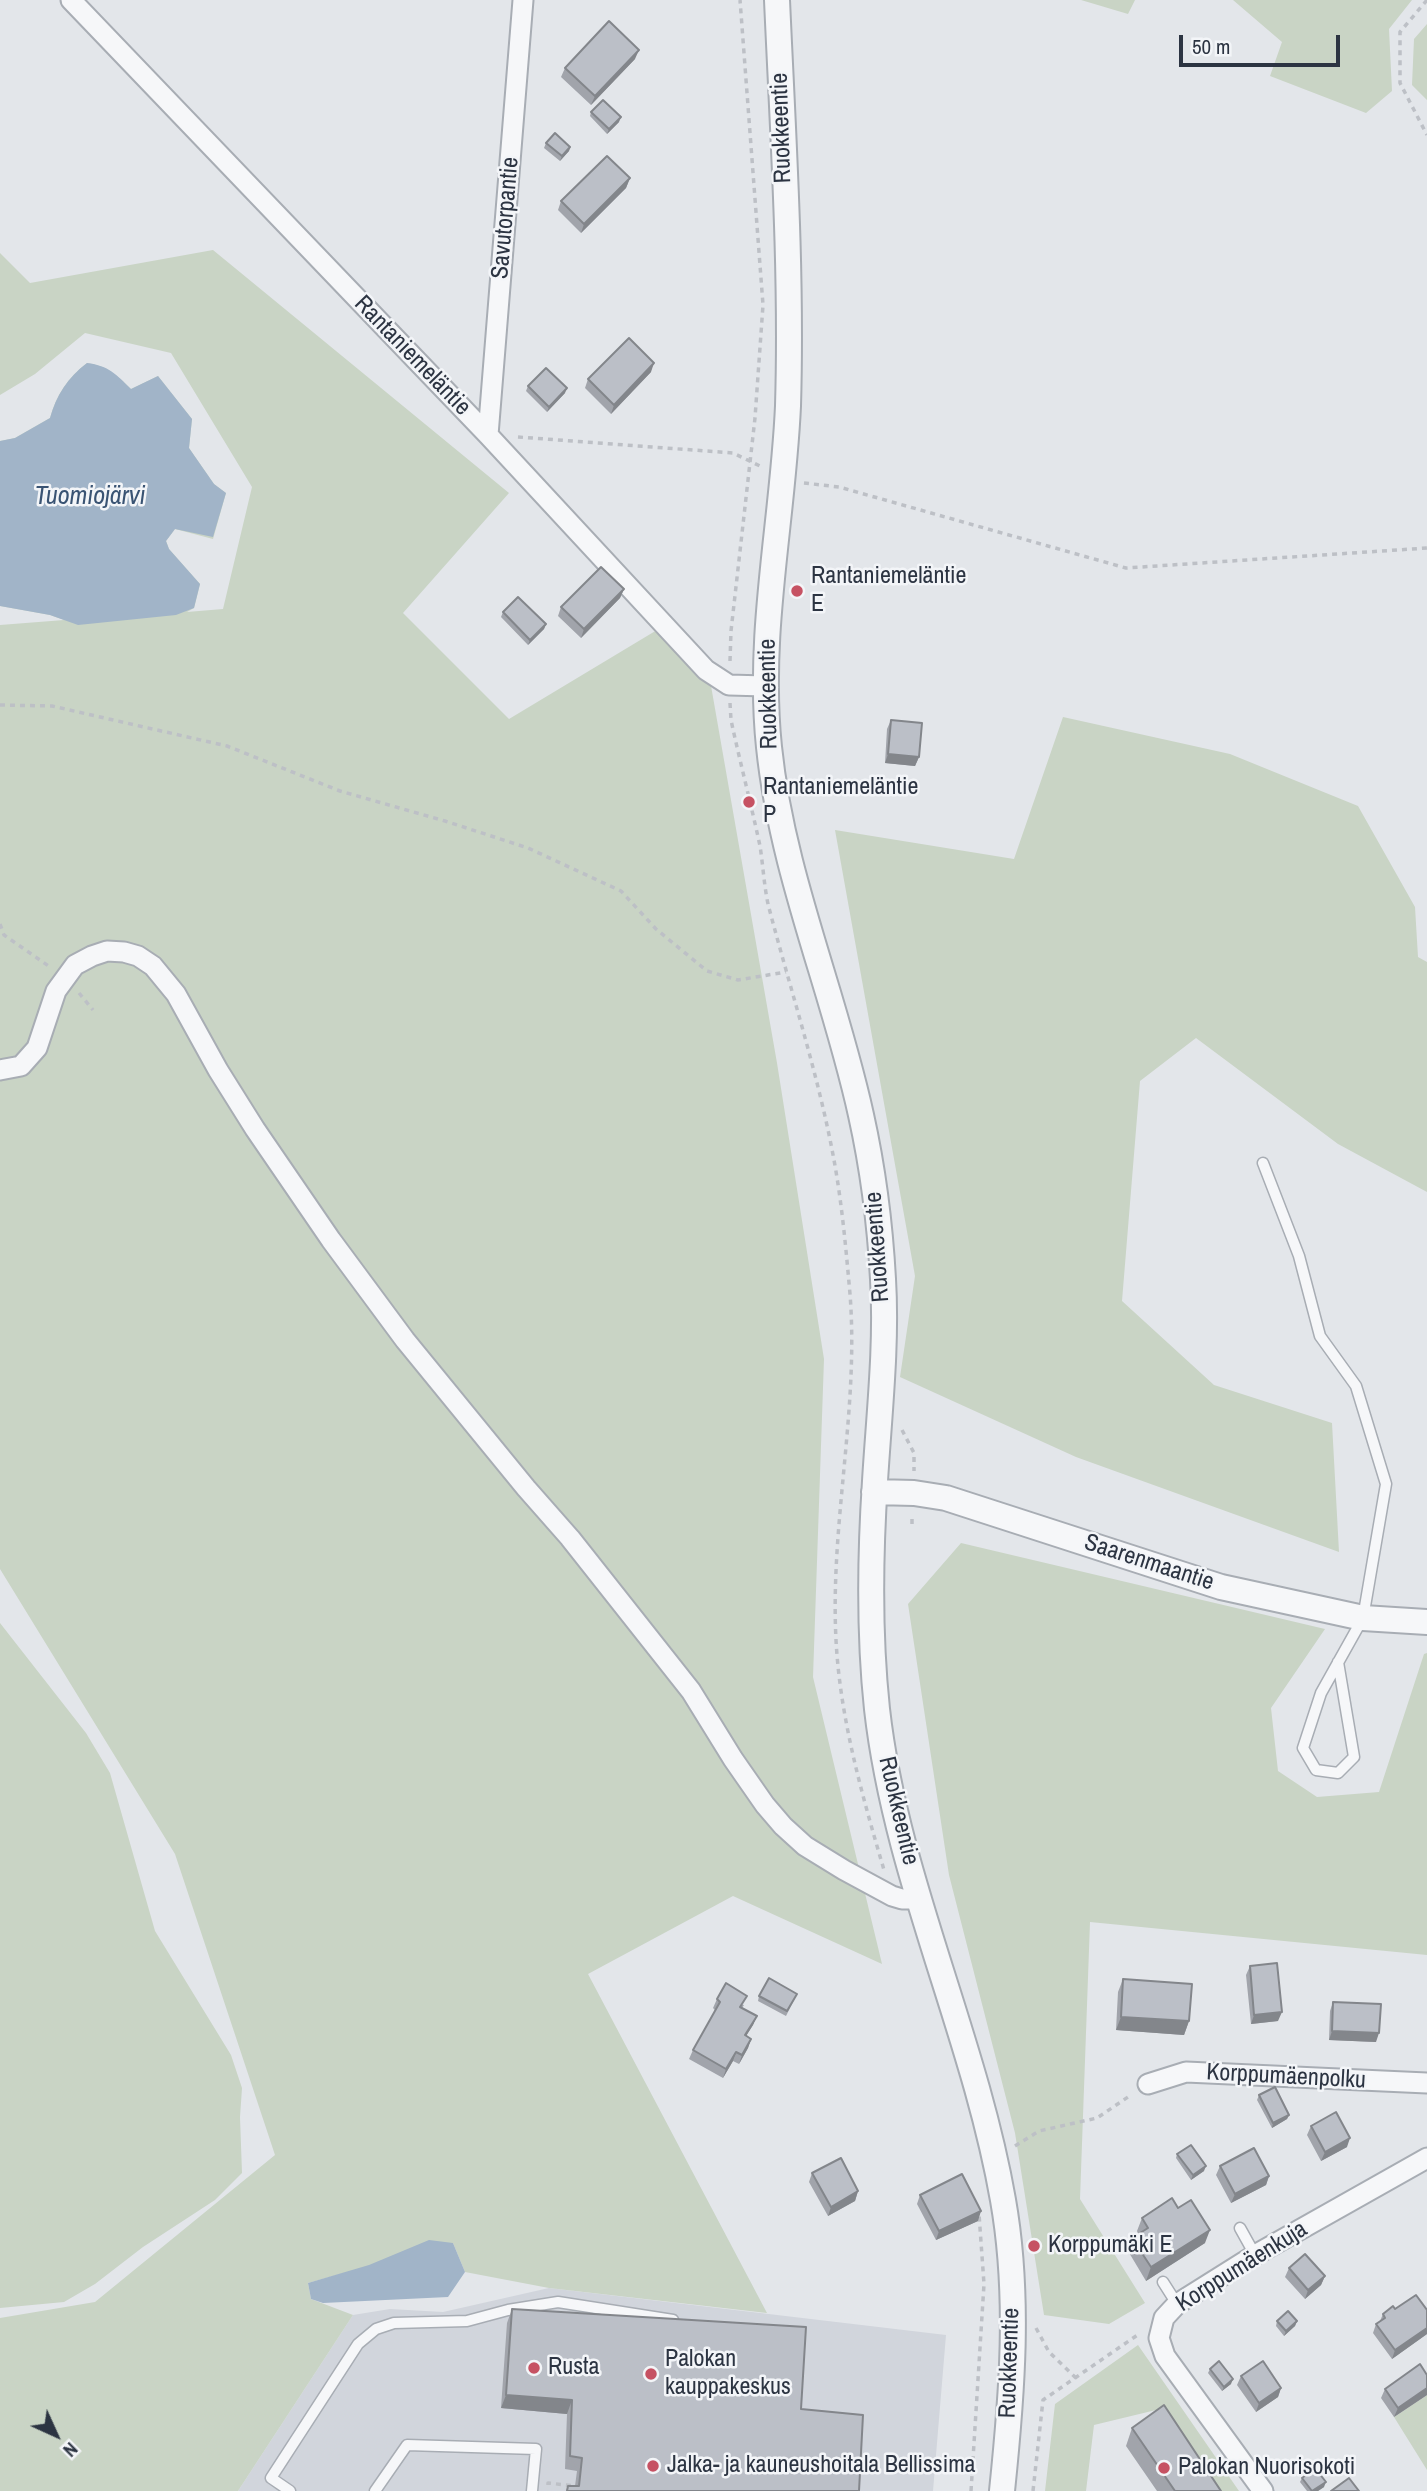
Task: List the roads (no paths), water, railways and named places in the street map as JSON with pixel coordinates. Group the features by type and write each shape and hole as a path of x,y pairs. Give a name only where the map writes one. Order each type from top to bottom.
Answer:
{"street":[{"name":"Rantaniemeläntie","path":"71,0 488,435 706,670 729,685 765,686"},
{"name":"Savutorpantie","path":"488,435 523,0"},
{"name":"Ruokkeentie","path":"777,0 790,315 787,414 768,603 765,686 770,757 787,855 861,1112 877,1199 884,1288 881,1402 874,1492 872,1658 878,1721 894,1803 984,2114 1003,2202 1012,2280 1012,2400 1002,2491"},
{"path":"0,1070 21,1066 37,1048 56,991 75,965 107,951 124,951 153,966 176,994 218,1070 255,1129 331,1240 405,1340 570,1538 691,1691 765,1805 805,1846 892,1896 920,1899"},
{"name":"Saarenmaantie","path":"874,1492 914,1493 946,1498 1222,1587 1363,1618 1427,1622"},
{"name":"Korppumäenpolku","path":"1148,2084 1186,2072 1427,2083"},
{"name":"Korppumäenkuja","path":"1262,2491 1165,2356 1159,2338 1164,2318 1177,2304 1255,2255 1427,2158"}],"lane":[{"path":"1263,1163 1299,1256 1320,1336 1356,1386 1386,1484 1363,1618 1338,1662 1321,1693 1303,1748 1316,1770 1338,1773 1354,1757 1338,1662"},
{"path":"1240,2228 1255,2255"},
{"path":"1163,2282 1177,2304"},
{"path":"290,2491 271,2478 358,2344 376,2329 394,2323 467,2321 508,2310 558,2302 681,2321"},
{"path":"375,2491 407,2445 536,2449 532,2491"}],"water":[{"name":"Tuomiojärvi","path":"87,363 112,372 131,389 158,376 192,419 189,448 214,484 226,493 213,537 175,529 166,541 169,549 200,584 194,608 176,615 78,625 50,615 0,606 0,441 15,438 50,418 64,388 74,374"},
{"path":"429,2240 453,2243 465,2272 448,2297 323,2303 311,2299 308,2283 369,2265"}],"place":[{"name":"Rantaniemeläntie E","path":"797,591"},
{"name":"Rantaniemeläntie P","path":"749,802"},
{"name":"Korppumäki E","path":"1034,2246"},
{"name":"Rusta","path":"534,2368"},
{"name":"Palokan kauppakeskus","path":"651,2374"},
{"name":"Jalka- ja kauneushoitala Bellissima","path":"653,2466"},
{"name":"Palokan Nuorisokoti","path":"1164,2468"}]}
